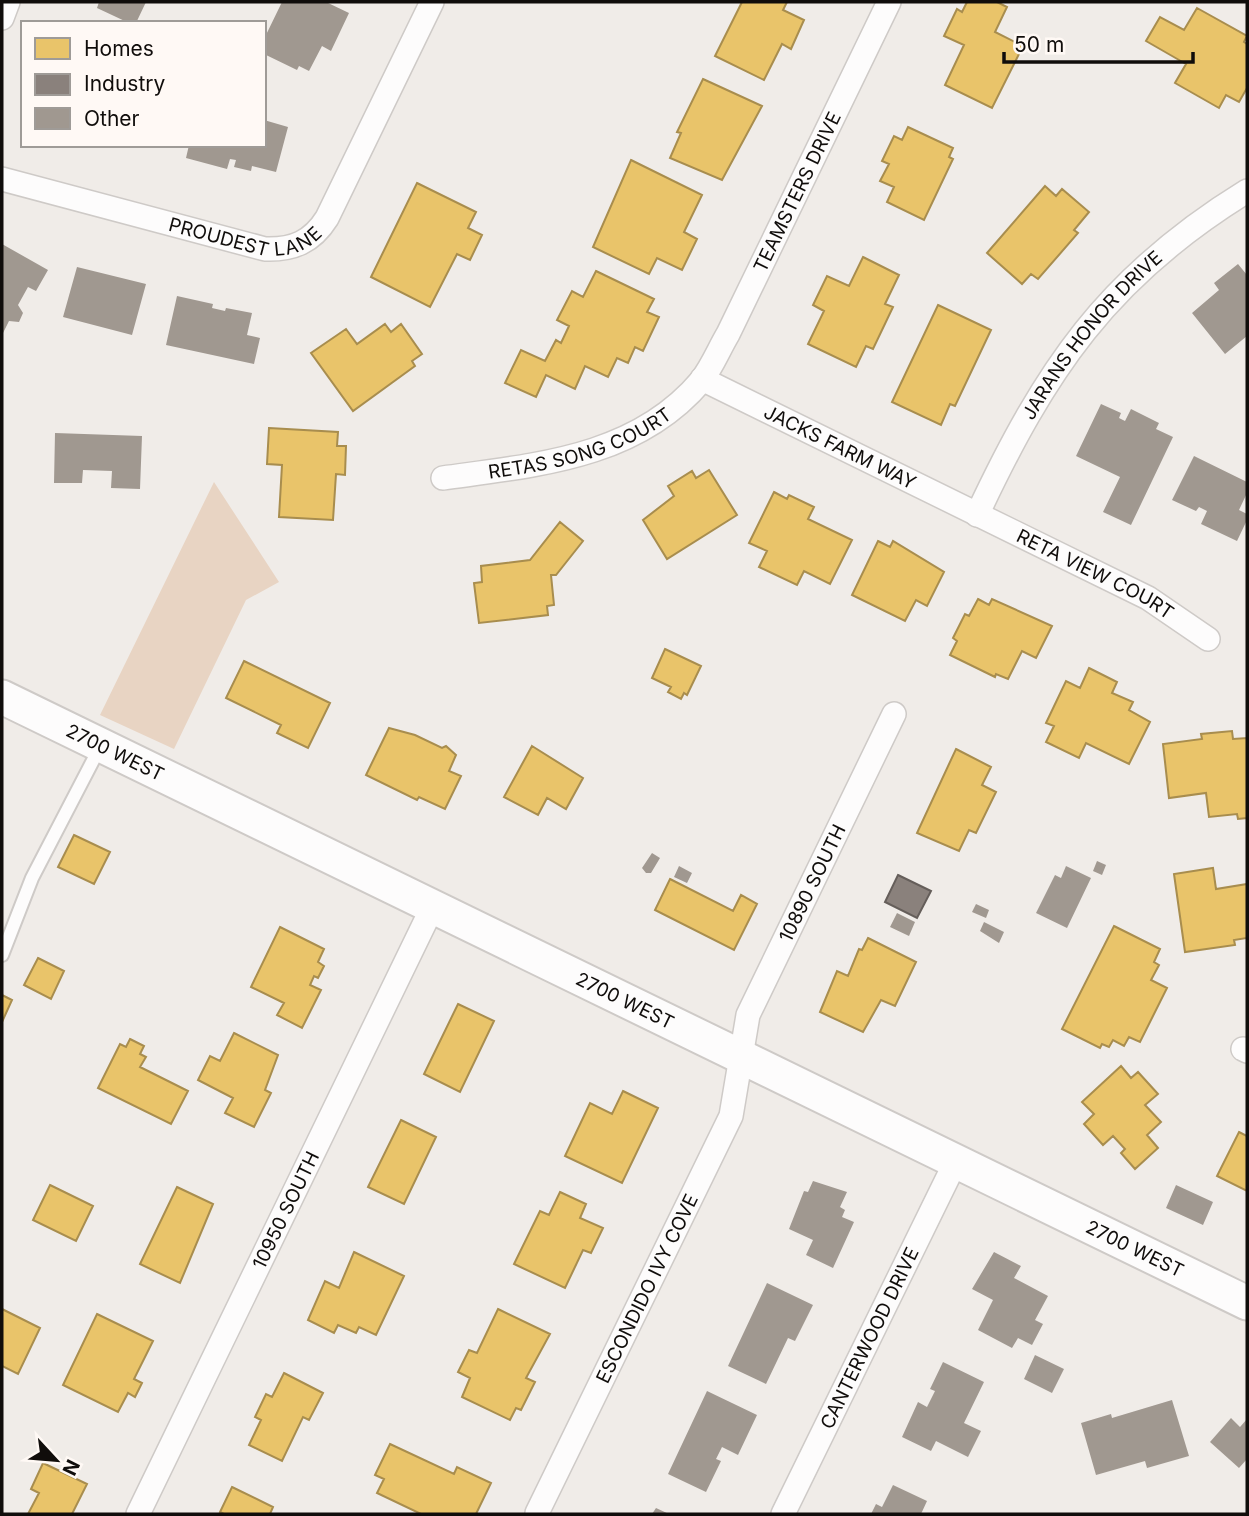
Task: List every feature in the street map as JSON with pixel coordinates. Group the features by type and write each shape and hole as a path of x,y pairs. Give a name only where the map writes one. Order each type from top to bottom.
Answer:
{"main road":[{"name":"2700 WEST","path":"2,697 1247,1303"}],"street":[{"path":"2,18 8,2"},
{"name":"PROUDEST LANE","path":"2,178 265,248 286,250 305,242 318,232 327,218 432,2"},
{"name":"TEAMSTERS DRIVE","path":"702,379 734,322 889,2"},
{"name":"JARANS HONOR DRIVE","path":"977,515 1044,385 1092,321 1148,263 1211,213 1247,191"},
{"name":"RETAS SONG COURT","path":"443,478 553,463 594,452 639,431 662,416 702,379"},
{"name":"JACKS FARM WAY","path":"702,379 977,515"},
{"name":"RETA VIEW COURT","path":"977,515 1148,598 1208,639"},
{"name":"10890 SOUTH","path":"742,1057 748,1015 894,714"},
{"name":"10950 SOUTH","path":"138,1514 433,906"},
{"name":"ESCONDIDO IVY COVE","path":"537,1513 731,1116 742,1057"},
{"name":"CANTERWOOD DRIVE","path":"783,1514 956,1161"}],"lane":[{"path":"2,955 32,877 101,745"}],"shaded area":[{"path":"214,482 279,582 246,600 174,749 100,715"}],"building: Homes":[{"path":"742,2 787,2 783,10 804,20 791,49 782,44 764,80 715,56"},
{"path":"967,2 997,2 1007,7 995,32 1023,46 992,108 945,85 964,45 944,36 957,9 962,12"},
{"path":"1197,8 1247,36 1244,42 1247,44 1247,88 1239,102 1226,95 1219,108 1175,83 1186,64 1146,41 1160,17 1184,30"},
{"path":"703,79 762,106 722,180 670,158 681,133 677,132"},
{"path":"908,127 953,148 949,157 953,159 924,220 887,202 894,187 880,181 889,164 882,161 894,136 902,140"},
{"path":"631,160 702,195 684,232 697,239 682,270 657,258 649,274 593,247"},
{"path":"417,183 476,212 468,228 482,235 470,260 457,254 430,307 371,277"},
{"path":"1045,186 1056,196 1062,189 1089,212 1074,230 1078,233 1038,279 1031,274 1022,284 987,253"},
{"path":"863,257 899,275 885,304 893,307 873,349 866,346 856,367 808,344 824,311 813,305 827,276 849,286"},
{"path":"596,271 654,299 647,312 659,317 643,351 635,347 628,363 617,358 608,377 585,366 575,389 546,375 536,397 505,383 521,350 545,361 556,340 561,343 569,326 557,320 572,291 583,297"},
{"path":"938,305 991,330 955,406 950,404 941,425 892,402"},
{"path":"385,324 391,332 401,324 422,354 412,361 415,366 353,411 311,353 346,329 357,344"},
{"path":"269,428 338,432 337,446 346,446 345,475 336,474 333,520 279,517 282,465 267,464"},
{"path":"709,470 737,515 667,559 643,520 674,496 668,486 692,471 696,478"},
{"path":"774,492 787,499 789,495 814,507 808,519 852,540 830,584 804,571 797,585 759,567 767,551 749,543"},
{"path":"560,522 583,541 556,575 551,575 554,605 547,606 548,615 479,623 474,583 482,582 481,566 530,560"},
{"path":"878,541 890,547 893,541 944,572 927,606 916,600 905,621 852,595"},
{"path":"978,599 989,605 992,599 1052,626 1036,658 1022,651 1008,679 996,674 995,677 950,655 957,641 953,638 965,614 969,616"},
{"path":"665,649 701,666 687,695 684,693 681,699 668,692 671,687 652,678"},
{"path":"244,661 330,703 308,748 277,733 281,725 226,698"},
{"path":"1089,668 1117,682 1112,693 1133,702 1129,710 1150,722 1129,764 1086,743 1079,758 1046,742 1054,726 1046,723 1066,681 1080,688"},
{"path":"389,728 415,735 442,748 446,746 456,755 449,771 461,776 445,809 419,797 417,800 366,775"},
{"path":"1232,731 1233,739 1247,738 1247,818 1238,819 1237,814 1209,817 1206,793 1169,798 1163,744 1202,739 1201,734"},
{"path":"532,746 583,778 566,809 547,798 538,815 504,797"},
{"path":"956,749 991,767 982,785 996,792 976,833 969,830 959,851 917,833"},
{"path":"74,835 110,852 94,884 58,867"},
{"path":"1213,868 1216,889 1247,884 1247,938 1234,940 1235,945 1185,952 1174,874"},
{"path":"670,879 733,911 741,895 757,904 734,950 655,910"},
{"path":"1114,926 1160,949 1154,962 1159,965 1151,980 1167,988 1140,1042 1129,1037 1124,1046 1113,1040 1109,1047 1102,1044 1100,1048 1062,1029"},
{"path":"280,927 324,949 318,962 324,966 318,978 314,976 310,985 321,990 302,1028 277,1015 284,1003 251,987"},
{"path":"868,938 916,962 895,1006 881,1000 863,1032 820,1012 837,971 848,976 859,949 862,950"},
{"path":"38,958 64,971 51,999 24,985"},
{"path":"2,995 12,1000 2,1022"},
{"path":"458,1004 494,1021 460,1092 424,1074"},
{"path":"234,1033 278,1055 265,1090 271,1093 254,1127 225,1113 233,1098 198,1080 210,1056 220,1061"},
{"path":"130,1039 144,1046 140,1054 146,1057 140,1067 188,1091 171,1124 98,1088 120,1044 126,1047"},
{"path":"1121,1066 1131,1078 1138,1072 1158,1094 1145,1105 1161,1122 1147,1135 1158,1148 1135,1169 1121,1153 1125,1149 1113,1136 1103,1145 1084,1124 1094,1114 1082,1102"},
{"path":"623,1091 658,1108 622,1183 565,1156 590,1103 612,1114"},
{"path":"401,1120 436,1137 404,1204 368,1187"},
{"path":"1239,1132 1247,1136 1247,1191 1217,1176"},
{"path":"50,1185 93,1206 76,1241 33,1220"},
{"path":"177,1187 213,1204 180,1283 140,1264"},
{"path":"560,1192 586,1204 580,1218 603,1228 591,1253 583,1250 565,1288 514,1264 540,1211 549,1215"},
{"path":"354,1252 404,1276 376,1335 359,1327 356,1333 338,1325 334,1333 308,1320 325,1281 339,1288"},
{"path":"2,1309 40,1328 18,1374 2,1366"},
{"path":"498,1309 550,1334 526,1378 535,1382 521,1410 516,1408 510,1420 462,1397 470,1378 458,1372 469,1350 477,1353"},
{"path":"97,1314 153,1341 134,1379 142,1383 135,1397 128,1393 118,1412 63,1385"},
{"path":"284,1373 323,1393 309,1420 303,1417 282,1461 249,1445 261,1420 255,1417 266,1394 272,1397"},
{"path":"390,1444 454,1474 457,1467 491,1483 476,1514 421,1514 377,1493 384,1479 375,1475"},
{"path":"43,1463 87,1484 72,1514 28,1514 39,1493 31,1489"},
{"path":"232,1487 273,1507 270,1514 220,1512"}],"building: Industry":[{"path":"898,875 931,891 917,918 885,902"}],"building: Other":[{"path":"99,2 146,2 137,21 125,21 97,8"},
{"path":"282,2 326,2 349,13 331,51 322,46 309,71 299,66 297,70 266,55 266,35"},
{"path":"266,121 288,127 276,172 252,166 251,171 234,167 236,160 230,159 227,169 186,158 189,147 266,147"},
{"path":"2,244 48,270 36,291 28,287 18,305 23,313 19,322 9,321 2,335"},
{"path":"1238,264 1247,275 1247,336 1225,354 1192,313 1219,290 1214,283"},
{"path":"77,267 146,284 132,335 63,317"},
{"path":"177,296 213,304 212,308 225,311 226,308 252,313 247,335 260,338 254,364 166,345"},
{"path":"1101,404 1121,413 1119,418 1125,421 1131,409 1159,423 1156,429 1173,437 1131,525 1103,512 1120,477 1076,456"},
{"path":"55,433 142,436 140,489 111,488 112,471 83,470 82,483 54,483"},
{"path":"1194,456 1247,482 1247,493 1239,510 1247,514 1247,520 1237,541 1201,524 1207,511 1199,507 1196,511 1172,500"},
{"path":"652,853 660,858 651,873 646,873 642,868"},
{"path":"1097,861 1106,865 1102,875 1093,871"},
{"path":"679,866 692,873 687,883 674,877"},
{"path":"1066,866 1091,878 1067,928 1036,913 1055,875 1061,878"},
{"path":"976,904 989,910 986,918 972,912"},
{"path":"897,913 915,922 909,936 890,927"},
{"path":"984,922 1004,932 999,943 980,931"},
{"path":"813,1181 847,1192 840,1207 845,1210 842,1217 854,1222 833,1268 806,1255 813,1240 789,1229 804,1191 808,1192"},
{"path":"1176,1185 1213,1202 1203,1225 1166,1208"},
{"path":"994,1252 1021,1266 1014,1278 1048,1296 1035,1320 1043,1324 1032,1345 1018,1338 1012,1348 978,1330 993,1300 972,1289"},
{"path":"767,1283 813,1305 795,1341 788,1338 766,1384 728,1366"},
{"path":"1035,1355 1064,1369 1052,1393 1024,1379"},
{"path":"943,1362 984,1382 964,1423 981,1431 968,1457 936,1441 931,1451 902,1437 918,1402 927,1407 935,1391 930,1389"},
{"path":"707,1391 757,1415 738,1455 722,1447 716,1459 721,1461 706,1492 668,1474"},
{"path":"1172,1400 1189,1456 1147,1468 1145,1461 1096,1475 1081,1423 1111,1414 1112,1418"},
{"path":"1231,1418 1240,1427 1247,1419 1247,1459 1239,1468 1210,1442"},
{"path":"893,1485 927,1501 921,1514 871,1514 876,1504 882,1507"},
{"path":"656,1508 669,1514 652,1514"}]}
